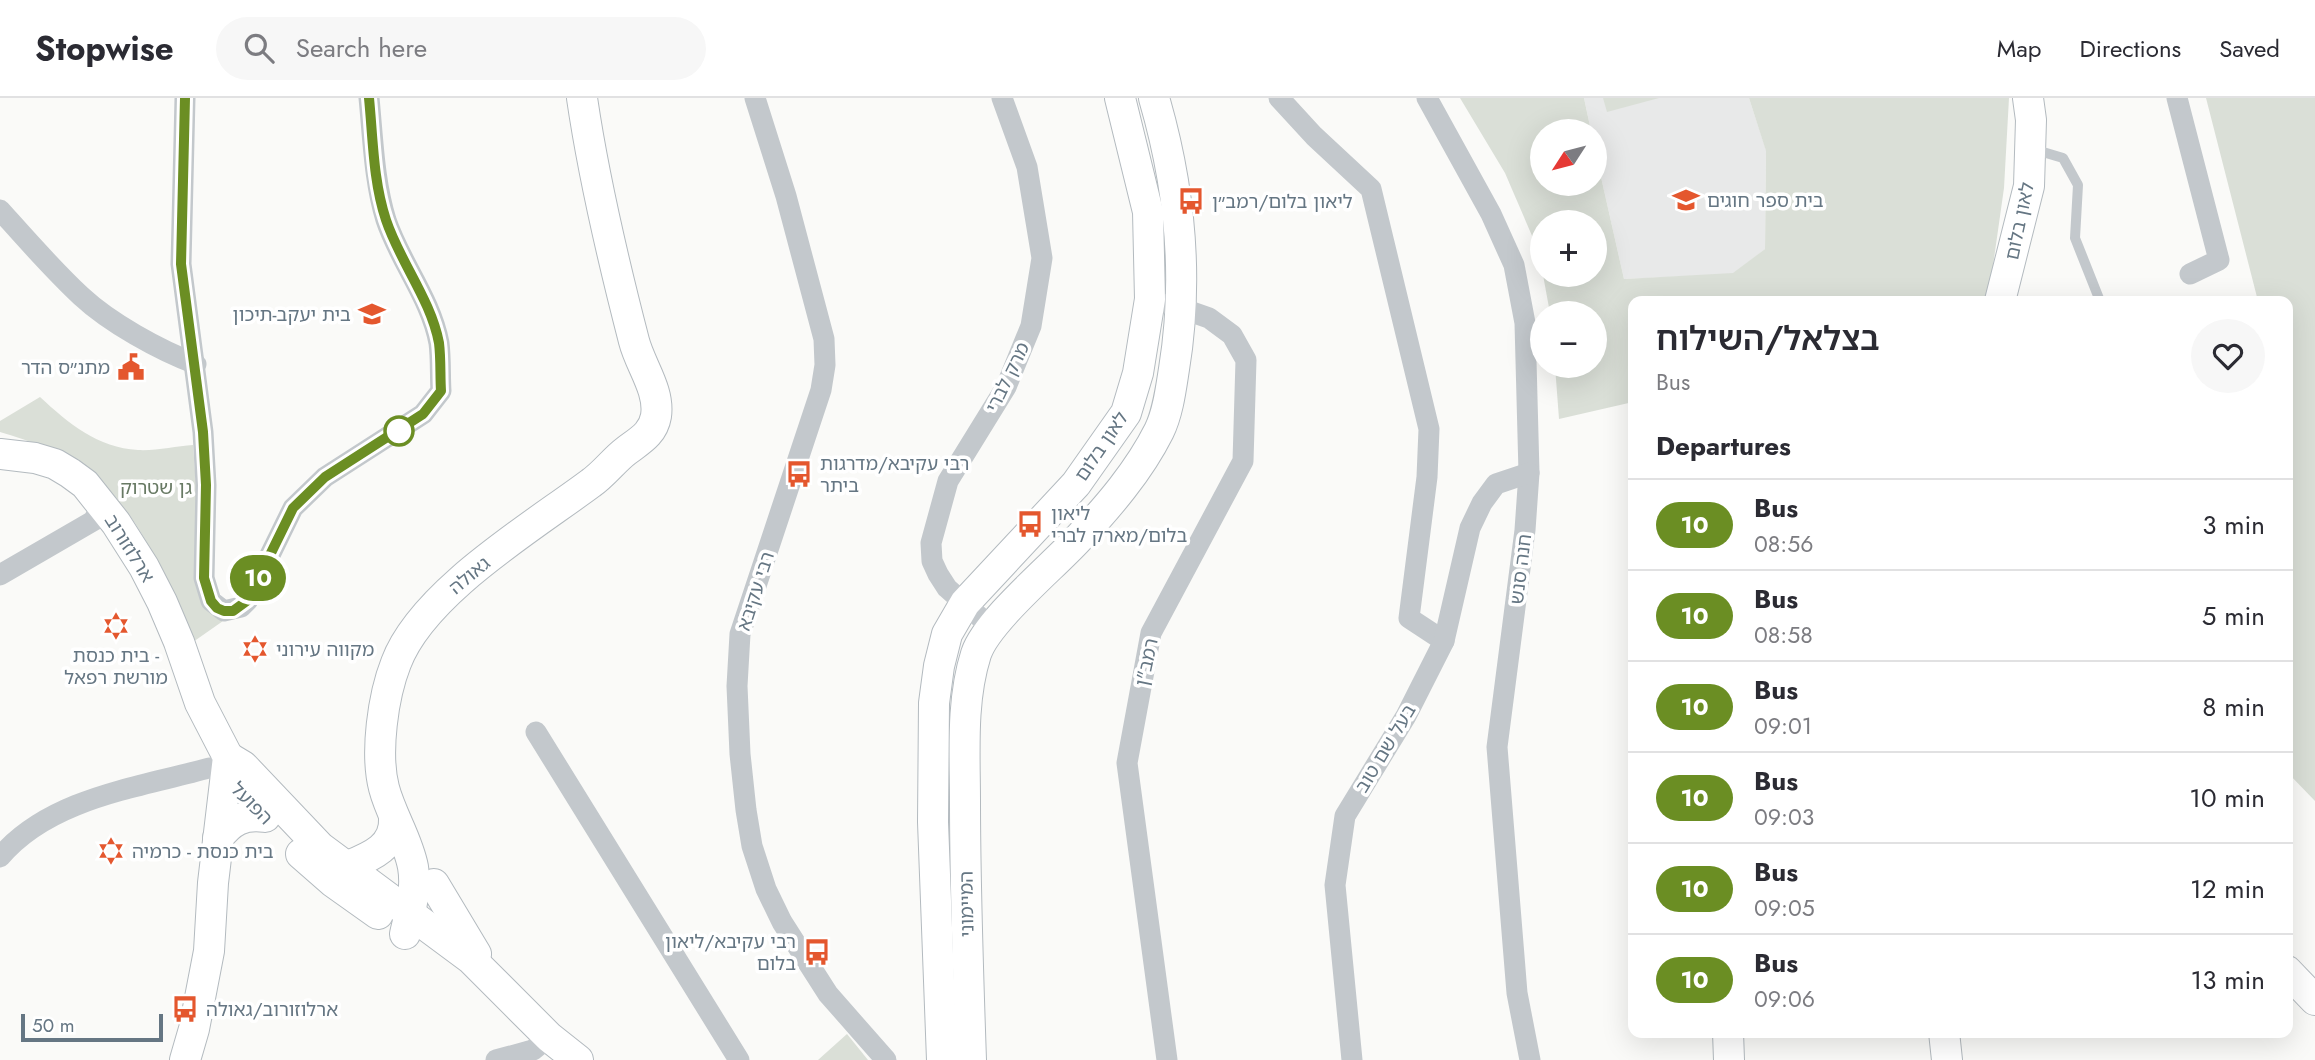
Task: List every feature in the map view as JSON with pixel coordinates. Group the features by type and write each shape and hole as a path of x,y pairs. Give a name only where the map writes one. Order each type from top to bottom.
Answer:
{"street":[{"path":"185,98 181,264 196,363 206,485 204,578 211,601 224,611 233,611 248,600 293,508 325,477 423,414 441,391 439,342 429,312 386,219 377,177 369,98"},
{"name":"גאולה","path":"413,923 413,864 394,818 380,769 387,696 396,661 419,623 454,585 596,480 628,450 638,445 652,427 656,416 652,389 636,350 592,167 582,98"},
{"name":"רבי עקיבא","path":"755,98 805,265 824,339 825,365 821,390 740,634 737,686 746,810 752,846 766,889 782,922 828,994 886,1060"},
{"name":"מרק לברי","path":"991,627 947,588 937,574 932,561 931,543 948,481 1006,387 1031,326 1042,258 1027,167 1002,98"},
{"name":"לאון בלום","path":"933,750 934,703 947,634 965,603 1076,484 1126,413 1138,373 1150,299 1148,212 1120,98"},
{"name":"לאון בלום","path":"965,748 970,676 977,651 991,627 1086,530 1125,485 1160,429 1172,382 1181,307 1182,261 1179,208 1163,128 1154,98"},
{"path":"1279,98 1314,136 1371,188 1429,429 1427,477 1409,618 1444,641"},
{"name":"חנה סנש","path":"1427,98 1491,214 1514,265 1525,323 1529,473 1525,530 1497,747 1517,993 1530,1060"},
{"name":"לאון בלום","path":"2001,296 2029,187 2028,98"},
{"path":"2177,98 2219,260 2190,274"},
{"path":"0,210 83,298 139,337 170,354 196,363"},
{"name":"רמב\"ן","path":"1150,299 1209,318 1232,335 1246,360 1243,461 1151,633 1127,763 1167,1060"},
{"name":"ארלוזורוב","path":"0,454 34,458 55,464 85,484 101,503 133,549 162,602 179,642 221,767 209,951 194,1029 185,1060"},
{"name":"בעל שם טוב","path":"1352,1060 1335,885 1345,816 1406,716 1444,641 1470,528 1482,503 1496,484 1529,473"},
{"path":"0,575 93,521 101,503"},
{"path":"536,732 739,1060"},
{"name":"המיימוני","path":"965,748 965,891 971,1060"},
{"path":"380,749 416,827 434,884 498,986"},
{"name":"המיימוני","path":"933,750 935,898 942,1060"},
{"name":"הפועל","path":"221,767 243,766 306,834 348,866 413,923 498,986 550,1037 578,1060"},
{"path":"0,858 11,844 39,822 75,805 221,767"},
{"name":"ארלוזורוב","path":"213,883 203,841 202,812 221,767"},
{"name":"הפועל","path":"221,767 265,817 333,882 413,923"},
{"path":"218,838 230,824 241,817 265,817"},
{"path":"348,866 373,855 391,839 395,828 394,818"},
{"path":"413,923 433,901 434,884"},
{"path":"2293,977 2315,1000"},
{"path":"496,1060 533,1050 550,1037"},
{"path":"1728,1038 1730,1060"},
{"path":"1945,1038 1947,1060"}],"lane":[{"path":"2030,148 2063,158 2078,186 2075,238 2098,296"}],"shaded area":[{"name":"בית ספר חוגים","path":"1584,98 1749,98 1766,150 1765,249 1733,274 1624,279 1605,196 1607,119 1588,119"}],"green space":[{"path":"1460,98 1584,98 1588,119 1530,119 1530,196 1605,196 1624,279 1733,273 1765,249 1766,151 1749,98 2009,98 2004,188 1989,296 1628,296 1628,403 1559,419 1556,378 1607,378 1607,301 1548,301 1545,287 1607,287 1607,210 1530,210 1530,231 1505,173"},
{"path":"1603,98 1659,98 1607,112"},
{"path":"2206,98 2315,98 2315,801 2293,778 2293,296 2257,296"},
{"name":"גן שטרוק","path":"40,397 73,425 110,445 145,450 193,445 196,484 223,621 193,642 152,552 110,491 73,461 36,444 0,432 0,421"},
{"path":"847,1034 868,1060 818,1060"}],"bus line":[{"name":"10","path":"185,98 181,264 203,432 206,485 204,578 211,601 224,611 233,611 248,600 293,508 325,477 423,414 441,391 439,342 429,312 386,219 377,177 369,98"}],"place":[{"name":"בית ספר חוגים","path":"1686,200"},
{"name":"ליאון בלום/רמב״ן","path":"1191,201"},
{"name":"בית יעקב-תיכון","path":"372,314"},
{"name":"מתנ״ס הדר","path":"131,367"},
{"name":"רבי עקיבא/מדרגות ביתר","path":"799,474"},
{"name":"ליאון בלום/מארק לברי","path":"1030,524"},
{"name":"בית כנסת - מורשת רפאל","path":"116,626"},
{"name":"מקווה עירוני","path":"255,649"},
{"name":"בית כנסת - כרמיה","path":"111,851"},
{"name":"רבי עקיבא/ליאון בלום","path":"817,952"},
{"name":"ארלוזורוב/גאולה","path":"185,1009"}]}
